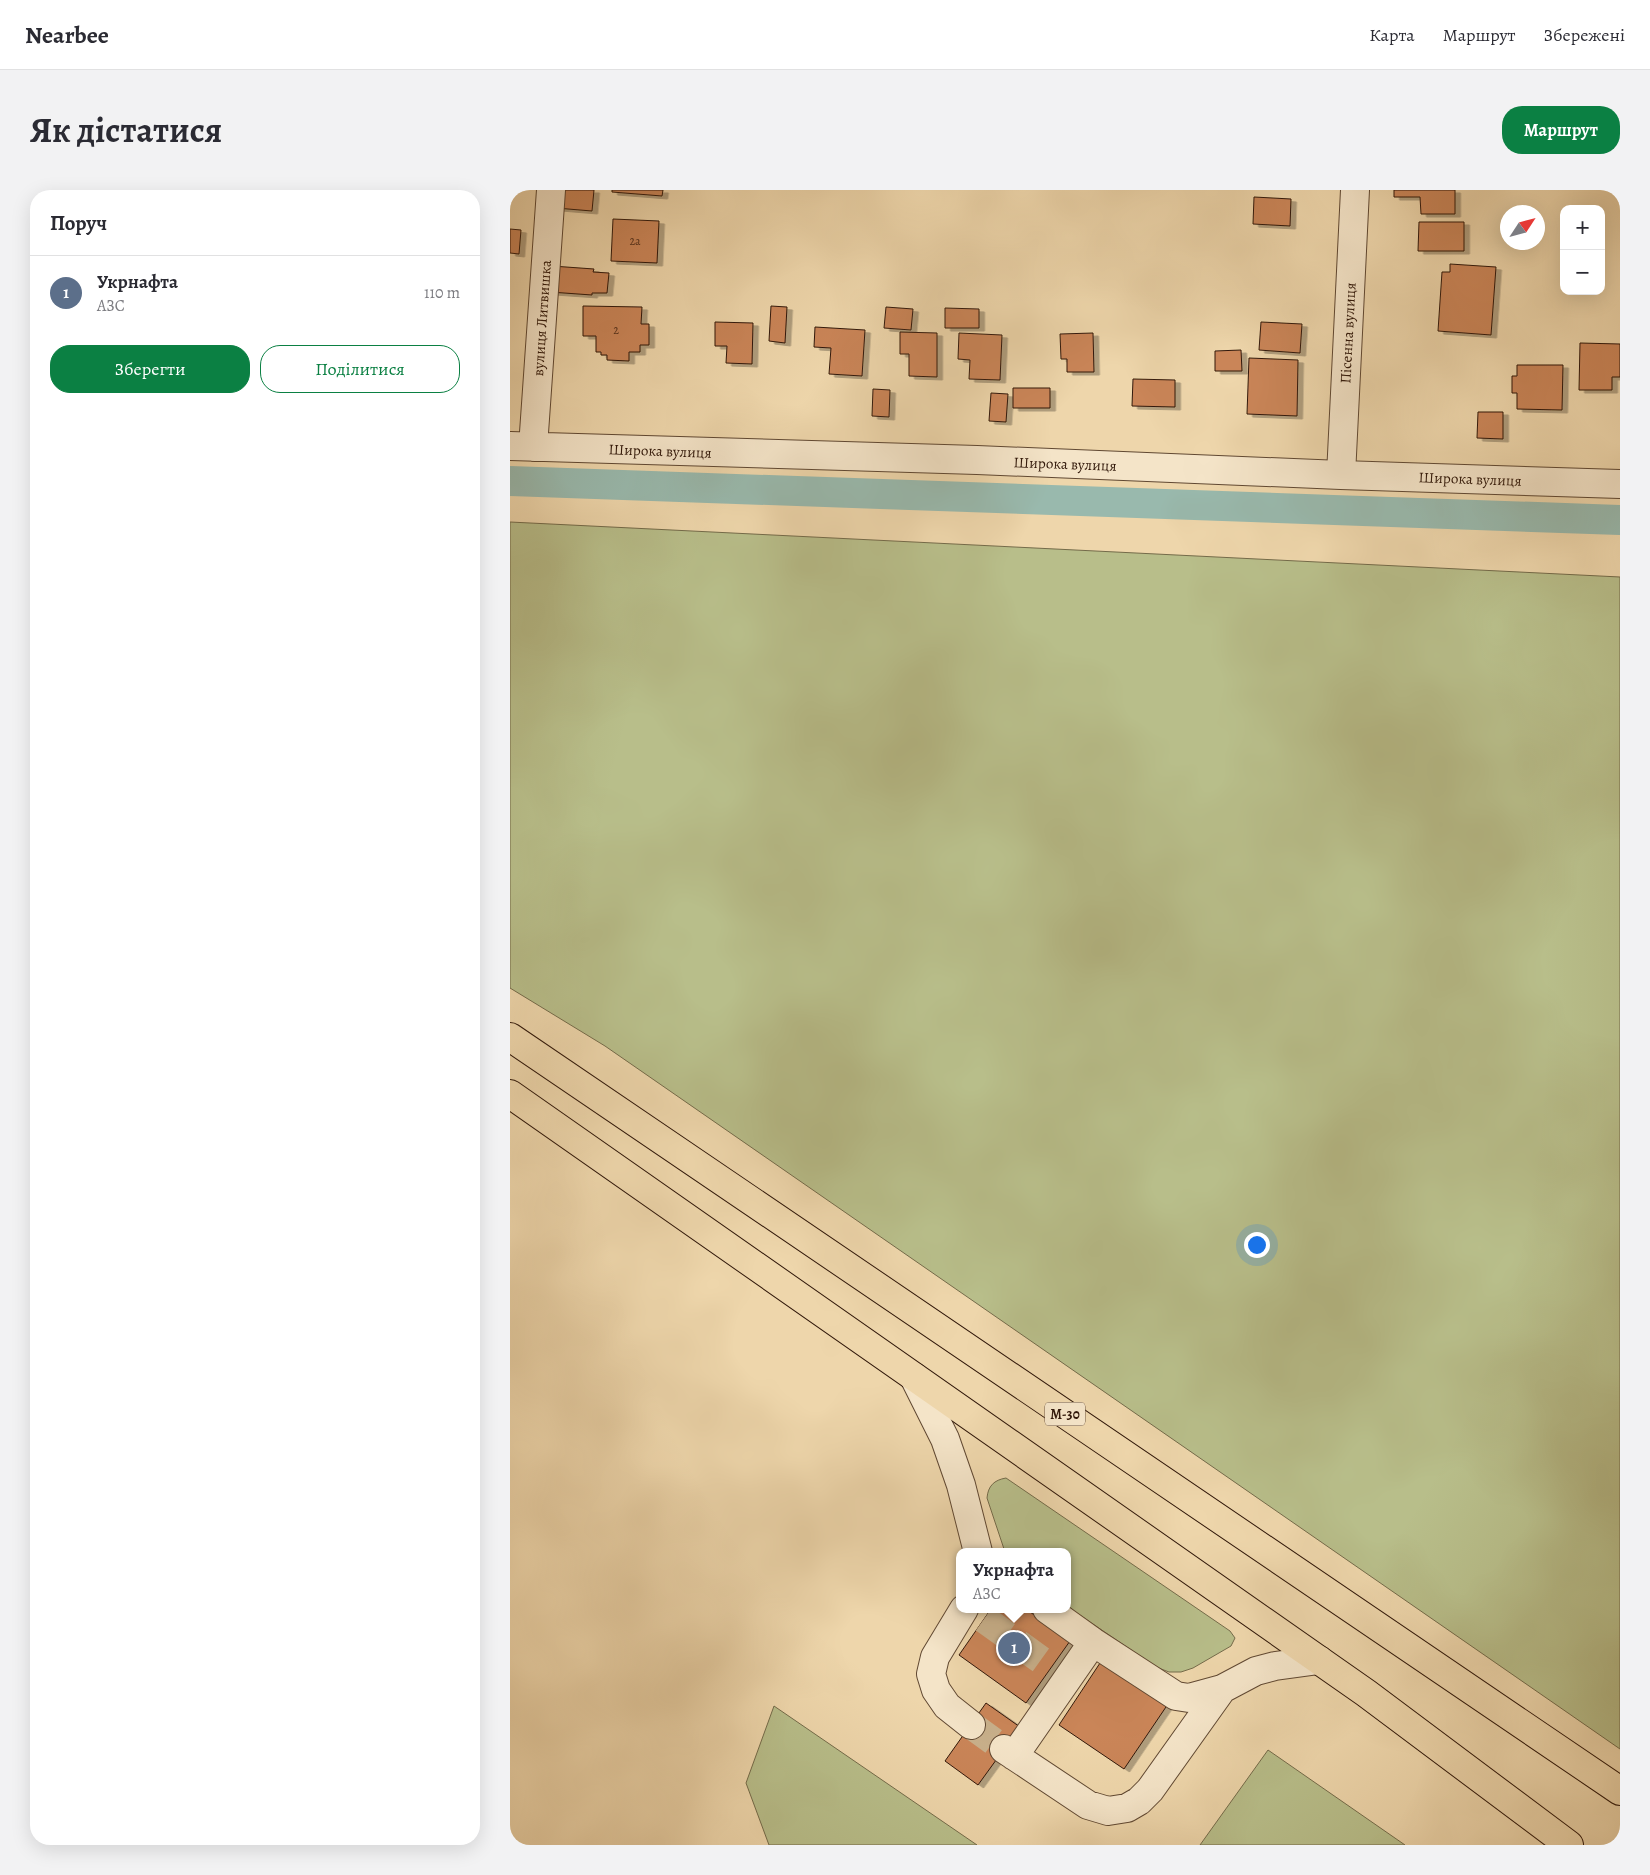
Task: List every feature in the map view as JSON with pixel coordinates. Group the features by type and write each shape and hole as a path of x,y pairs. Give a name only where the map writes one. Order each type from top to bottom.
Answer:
{"highway":[{"name":"М-30","path":"510,1038 1620,1791"},
{"path":"510,1094 1366,1693 1569,1845"}],"street":[{"name":"вулиця Литвишка","path":"521,446 551,190"},
{"name":"Пісенна вулиця","path":"1341,475 1356,190"},
{"name":"Широка вулиця","path":"521,446 1620,484"},
{"path":"914,1377 945,1438 977,1548"},
{"path":"971,1725 947,1706 936,1690 931,1674 935,1657 972,1613"},
{"path":"1053,1613 1093,1642 1176,1696 1188,1698 1222,1689 1256,1671 1275,1666 1319,1660"},
{"path":"1093,1642 1059,1672 1009,1752 1088,1805 1108,1811 1127,1808 1139,1801 1150,1790 1222,1689"}],"green space":[{"path":"510,522 1620,577 1620,1749 605,1046 510,988"},
{"path":"1006,1478 1230,1631 1235,1638 1231,1646 1193,1668 1181,1672 1169,1672 1156,1667 1071,1609 1071,1548 1004,1548 987,1498 992,1484"},
{"path":"774,1706 977,1845 769,1845 746,1783"},
{"path":"1268,1750 1405,1845 1200,1845"}],"building":[{"path":"558,190 594,190 592,211 556,208"},
{"path":"612,190 663,190 662,196 612,192"},
{"path":"1394,190 1455,190 1455,214 1421,214 1420,197 1394,197"},
{"path":"1254,197 1291,199 1290,226 1253,224"},
{"path":"613,219 659,221 657,263 611,261"},
{"path":"1419,222 1464,222 1464,251 1418,251"},
{"path":"510,229 521,230 519,254 510,253"},
{"path":"1450,264 1496,267 1491,335 1438,331 1442,272 1450,272"},
{"path":"552,266 594,269 593,272 609,273 607,293 592,293 592,295 550,292"},
{"path":"583,306 642,307 641,324 649,324 649,345 640,345 640,352 629,352 629,361 607,360 607,355 601,355 601,352 596,352 596,336 583,336"},
{"path":"771,306 787,307 785,343 769,341"},
{"path":"886,307 913,309 911,330 884,328"},
{"path":"945,308 979,309 979,328 945,328"},
{"path":"715,322 753,323 752,364 726,363 727,346 715,346"},
{"path":"1261,322 1302,324 1300,353 1259,350"},
{"path":"815,327 865,330 862,376 829,374 831,348 814,347"},
{"path":"900,332 937,333 937,377 909,376 909,354 900,354"},
{"path":"959,333 1002,335 1000,380 969,379 970,360 958,359"},
{"path":"1093,333 1094,372 1067,372 1067,359 1061,359 1060,334"},
{"path":"1580,343 1620,344 1620,377 1612,377 1612,390 1579,390"},
{"path":"1241,350 1242,371 1215,371 1215,351"},
{"path":"1249,358 1298,360 1297,416 1247,414"},
{"path":"1517,365 1563,365 1562,410 1517,409 1517,393 1512,393 1512,376 1517,376"},
{"path":"1133,379 1175,380 1175,407 1132,406"},
{"path":"1013,388 1050,388 1050,408 1013,408"},
{"path":"873,389 890,390 889,417 872,416"},
{"path":"991,393 1008,394 1006,422 989,421"},
{"path":"1478,412 1503,412 1503,439 1477,438"},
{"path":"988,1613 1032,1613 1070,1641 1026,1703 959,1655"},
{"path":"1102,1660 1168,1704 1124,1769 1059,1725"},
{"path":"986,1703 1020,1727 978,1785 945,1761"}],"waterway":[{"path":"510,481 1620,520"}],"tunnel":[{"path":"984,1619 1051,1667"},
{"path":"971,1725 1004,1749"}],"place":[{"name":"Укрнафта","path":"1014,1648"}]}
